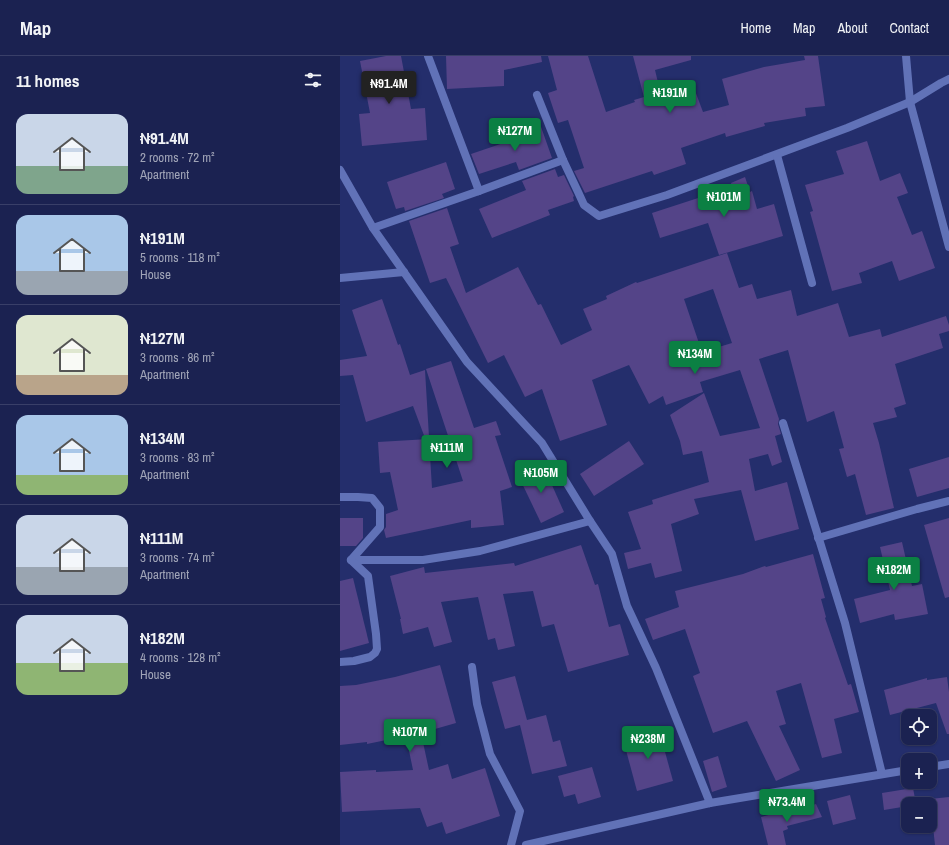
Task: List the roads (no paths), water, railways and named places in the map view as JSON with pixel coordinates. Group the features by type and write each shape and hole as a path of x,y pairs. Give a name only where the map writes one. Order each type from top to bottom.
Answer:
{"street":[{"path":"428,56 479,191"},
{"path":"906,56 910,102 949,247"},
{"path":"537,95 563,160 584,205 598,216 667,195 847,128 910,102 949,79"},
{"path":"777,154 812,283"},
{"path":"373,228 563,160"},
{"path":"340,170 373,228 467,362 542,444 612,554 627,606 656,668 710,803"},
{"path":"340,278 404,272"},
{"path":"783,423 845,623 882,774"},
{"path":"340,497 372,498 380,508 380,527 352,560"},
{"path":"818,538 949,501"},
{"path":"352,560 423,560 480,551 590,521"},
{"path":"340,662 354,661 370,657 375,654 377,649 368,576 352,560"},
{"path":"472,666 477,704 490,754 520,812 512,845"},
{"path":"937,766 949,764"},
{"path":"526,845 710,803 901,771"}]}
